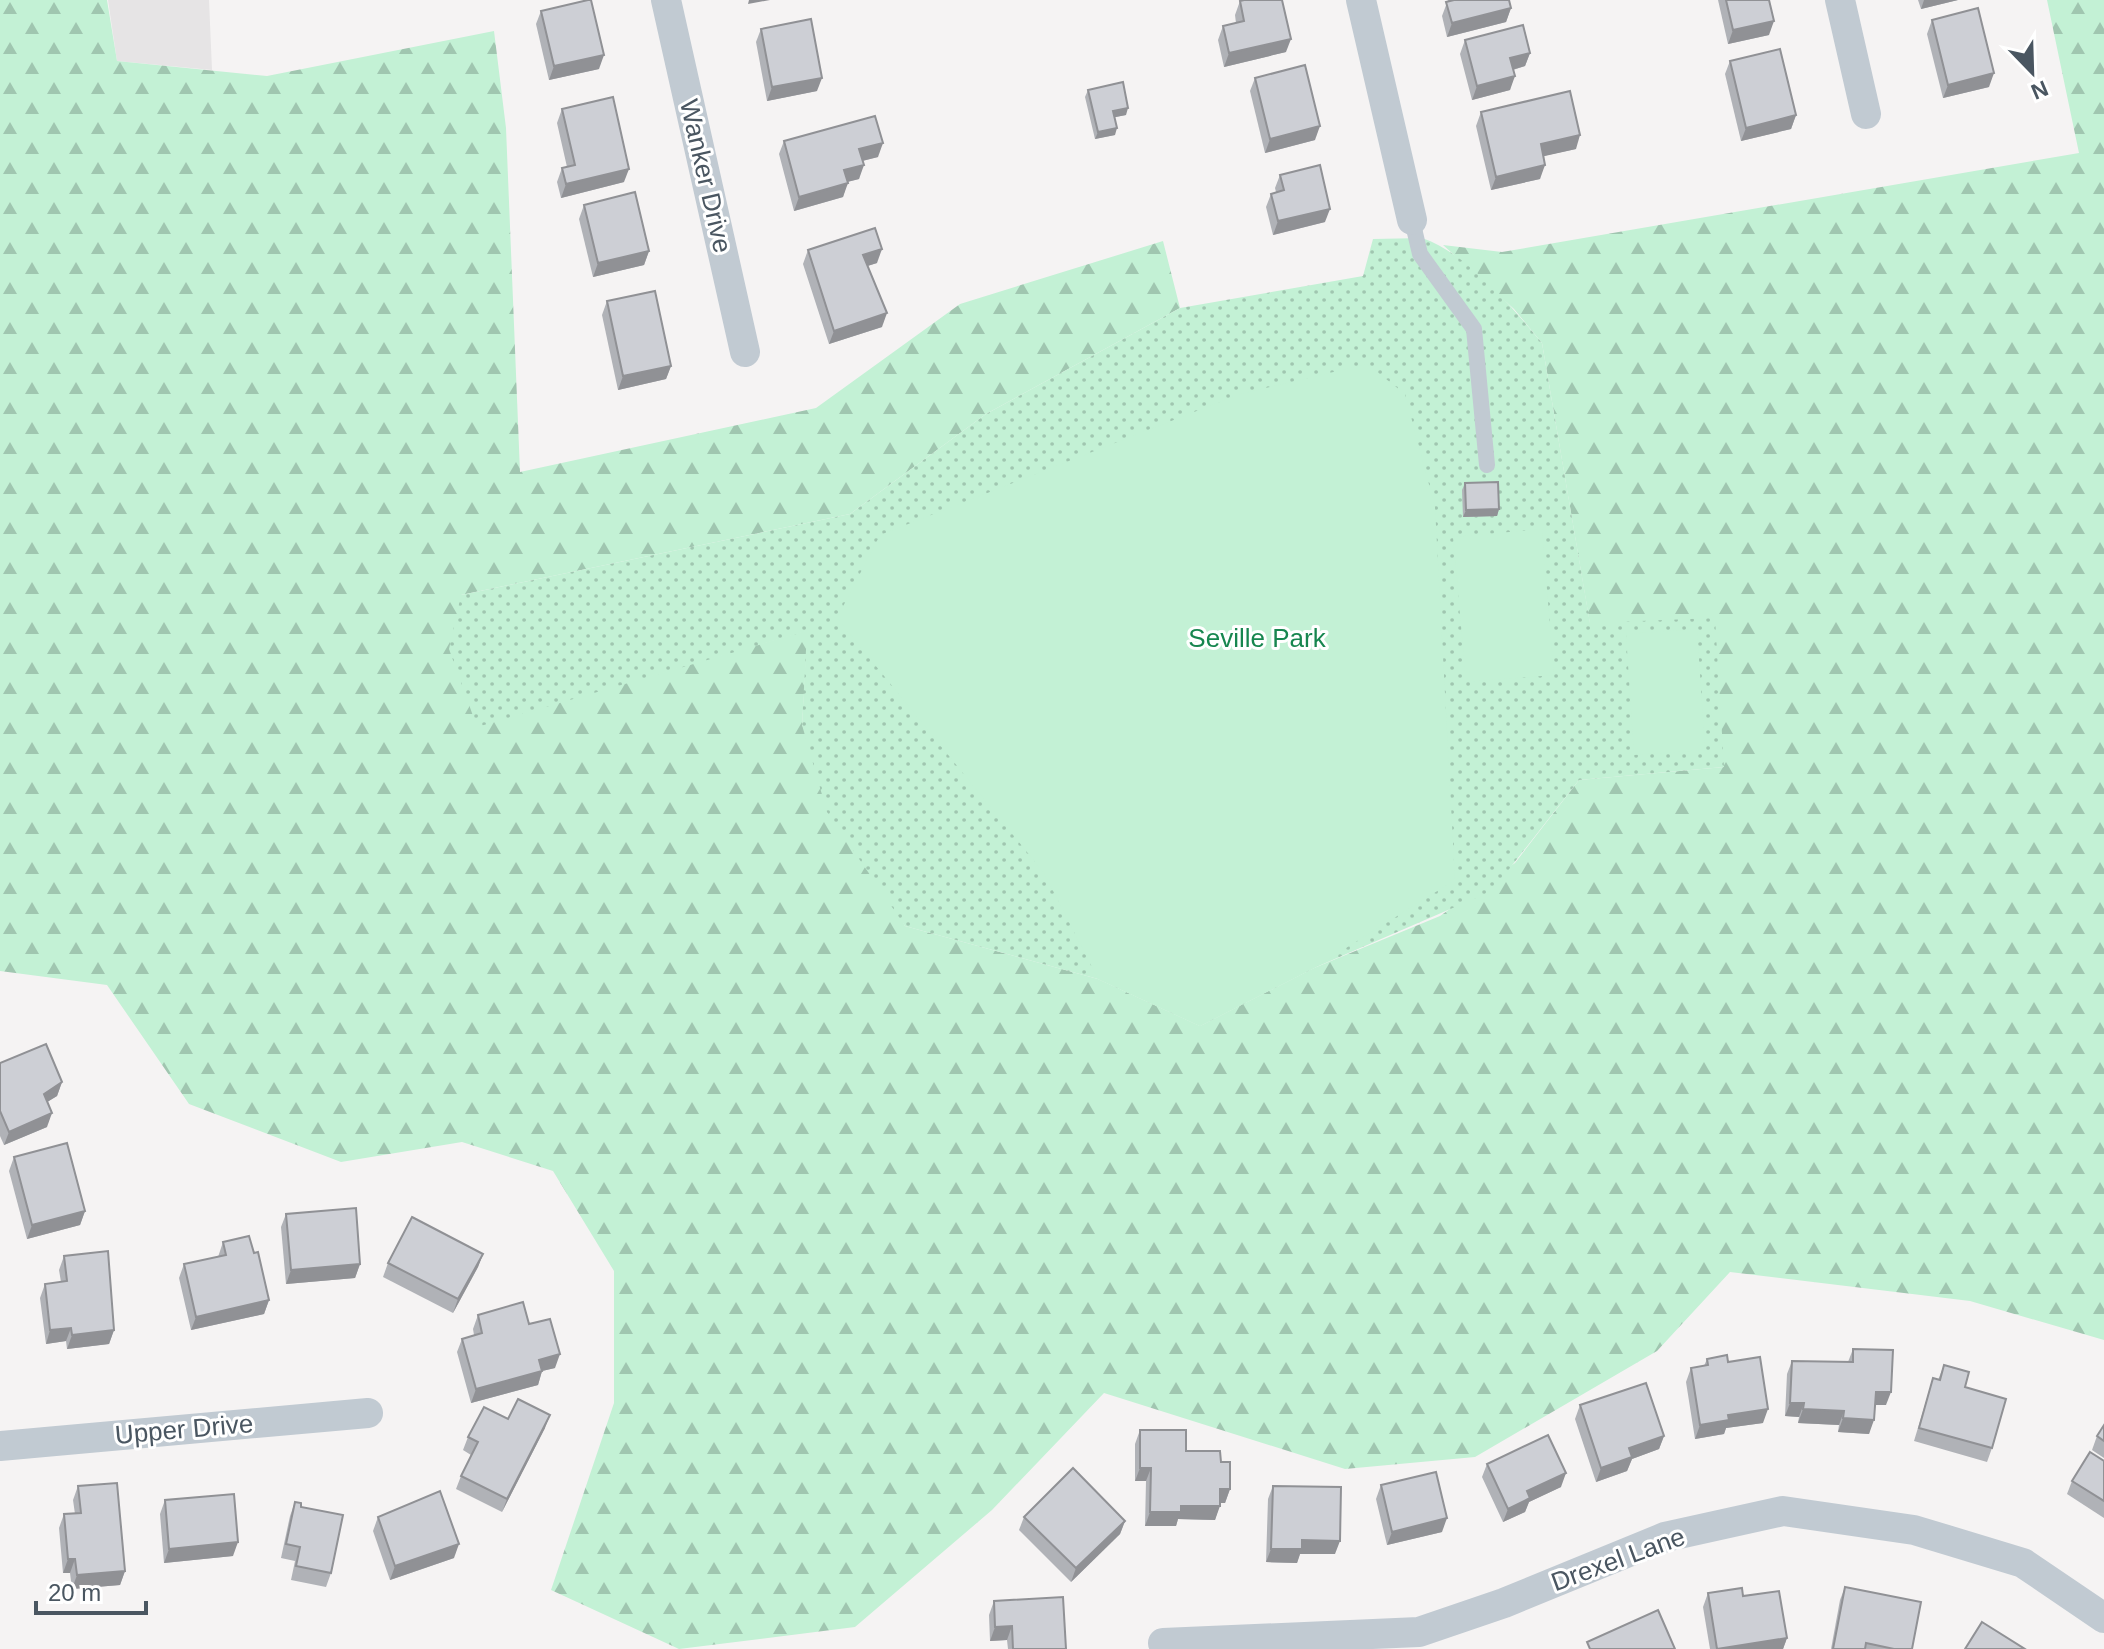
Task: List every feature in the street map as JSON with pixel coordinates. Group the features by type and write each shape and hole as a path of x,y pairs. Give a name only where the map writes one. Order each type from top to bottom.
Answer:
{"street":[{"name":"Wanker Drive","path":"666,0 745,352"},
{"path":"1361,0 1412,220"},
{"path":"1840,0 1866,114"},
{"name":"Upper Drive","path":"0,1446 368,1413"},
{"name":"Drexel Lane","path":"1163,1643 1419,1632 1504,1603 1665,1537 1783,1511 1914,1530 2023,1563 2104,1618"}],"lane":[{"path":"1412,220 1420,254 1474,329 1487,465"}],"shaded area":[{"path":"108,0 209,0 212,70 117,61"}],"green space":[{"path":"0,0 107,0 117,61 267,76 494,31 506,128 520,472 816,408 960,304 1163,241 1180,308 986,414 850,514 461,595 478,726 808,630 802,725 905,926 1098,979 1200,1026 1314,968 1440,916 1515,863 1579,780 1724,767 1590,624 1542,343 1514,309 1443,245 1502,252 2079,153 2047,0 2104,0 2104,1340 1970,1301 1730,1272 1657,1351 1475,1457 1345,1469 1104,1393 992,1510 855,1627 679,1649 551,1590 614,1403 614,1271 553,1171 462,1142 341,1162 189,1104 107,985 0,971"},
{"name":"Seville Park","path":"1422,238 1439,245 1472,268 1542,343 1590,623 1715,618 1724,767 1579,780 1492,891 1314,968 1200,1026 1098,979 905,926 827,812 802,725 807,631 477,727 449,649 461,595 850,514 986,414 1180,308 1363,276 1373,239"},
{"path":"1367,364 1405,394 1435,507 1455,880 1314,968 1200,1026 1098,979 1044,873 837,618 880,535 1240,394"},
{"path":"1542,529 1554,675 1466,682 1453,537"},
{"path":"1697,629 1705,750 1634,755 1626,634"}],"building":[{"path":"591,0 604,55 554,66 541,11"},
{"path":"1282,0 1291,39 1229,53 1223,26 1244,21 1240,1"},
{"path":"1509,0 1511,8 1452,23 1446,2"},
{"path":"1726,0 1769,0 1774,21 1733,30"},
{"path":"1978,8 1994,73 1948,85 1932,20"},
{"path":"811,19 822,78 772,87 761,29"},
{"path":"1523,25 1530,53 1510,58 1515,76 1477,86 1465,40"},
{"path":"1780,49 1796,115 1746,128 1730,61"},
{"path":"1305,65 1320,126 1270,139 1255,78"},
{"path":"1123,82 1128,108 1113,111 1117,128 1098,132 1088,90"},
{"path":"1570,91 1580,135 1541,144 1545,165 1496,177 1481,112"},
{"path":"613,97 629,169 566,184 562,168 575,165 562,109"},
{"path":"875,116 883,143 859,149 864,165 844,170 848,183 799,197 784,141"},
{"path":"1320,165 1330,209 1278,221 1271,194 1284,190 1280,175"},
{"path":"635,192 649,251 598,263 584,205"},
{"path":"875,228 882,249 863,255 887,313 834,331 808,250"},
{"path":"655,291 671,366 623,376 607,301"},
{"path":"1498,482 1499,509 1466,510 1465,483"},
{"path":"46,1044 62,1082 44,1094 52,1113 9,1132 0,1111 0,1063"},
{"path":"67,1143 85,1211 32,1225 14,1157"},
{"path":"356,1208 360,1264 291,1270 286,1214"},
{"path":"412,1217 483,1254 458,1299 388,1263"},
{"path":"249,1236 254,1253 258,1252 269,1300 196,1317 184,1264 226,1255 223,1242"},
{"path":"108,1251 114,1330 72,1335 71,1328 50,1330 45,1284 67,1281 64,1256"},
{"path":"523,1302 529,1324 550,1319 560,1354 539,1360 542,1371 476,1389 462,1339 482,1333 478,1315"},
{"path":"1853,1349 1893,1350 1891,1392 1876,1392 1874,1420 1843,1418 1844,1411 1803,1409 1804,1403 1790,1403 1792,1361 1853,1362"},
{"path":"1727,1355 1728,1362 1760,1357 1768,1409 1728,1415 1729,1420 1700,1425 1691,1368 1708,1365 1707,1359"},
{"path":"1944,1365 1969,1372 1965,1387 2006,1399 1992,1448 1919,1428 1933,1378 1940,1380"},
{"path":"1646,1383 1664,1436 1629,1448 1632,1457 1601,1468 1580,1405"},
{"path":"518,1399 550,1415 507,1499 461,1476 478,1442 468,1437 484,1407 508,1419"},
{"path":"2104,1425 2104,1441 2097,1436"},
{"path":"1140,1430 1186,1430 1186,1451 1220,1451 1221,1462 1230,1462 1230,1489 1220,1489 1220,1506 1181,1506 1181,1512 1150,1512 1151,1468 1140,1468"},
{"path":"1548,1435 1566,1473 1527,1491 1530,1498 1508,1509 1487,1464"},
{"path":"2090,1452 2104,1461 2104,1501 2072,1481"},
{"path":"1073,1468 1125,1521 1076,1568 1024,1517"},
{"path":"1436,1472 1447,1518 1392,1532 1381,1485"},
{"path":"117,1483 125,1571 77,1575 75,1559 68,1559 64,1514 81,1513 78,1486"},
{"path":"1273,1486 1341,1487 1340,1541 1302,1540 1302,1549 1271,1549"},
{"path":"440,1491 459,1544 395,1566 378,1517"},
{"path":"234,1494 238,1542 169,1549 165,1500"},
{"path":"295,1502 301,1503 301,1507 343,1515 331,1573 296,1566 300,1547 286,1544"},
{"path":"1845,1587 1921,1602 1912,1649 1866,1643 1865,1649 1833,1649"},
{"path":"1742,1588 1743,1596 1779,1591 1787,1638 1717,1649 1708,1593"},
{"path":"1063,1597 1066,1649 1013,1649 1012,1626 995,1627 994,1601"},
{"path":"1658,1610 1675,1649 1590,1649 1587,1642"},
{"path":"1982,1622 2025,1649 1965,1649"}]}
